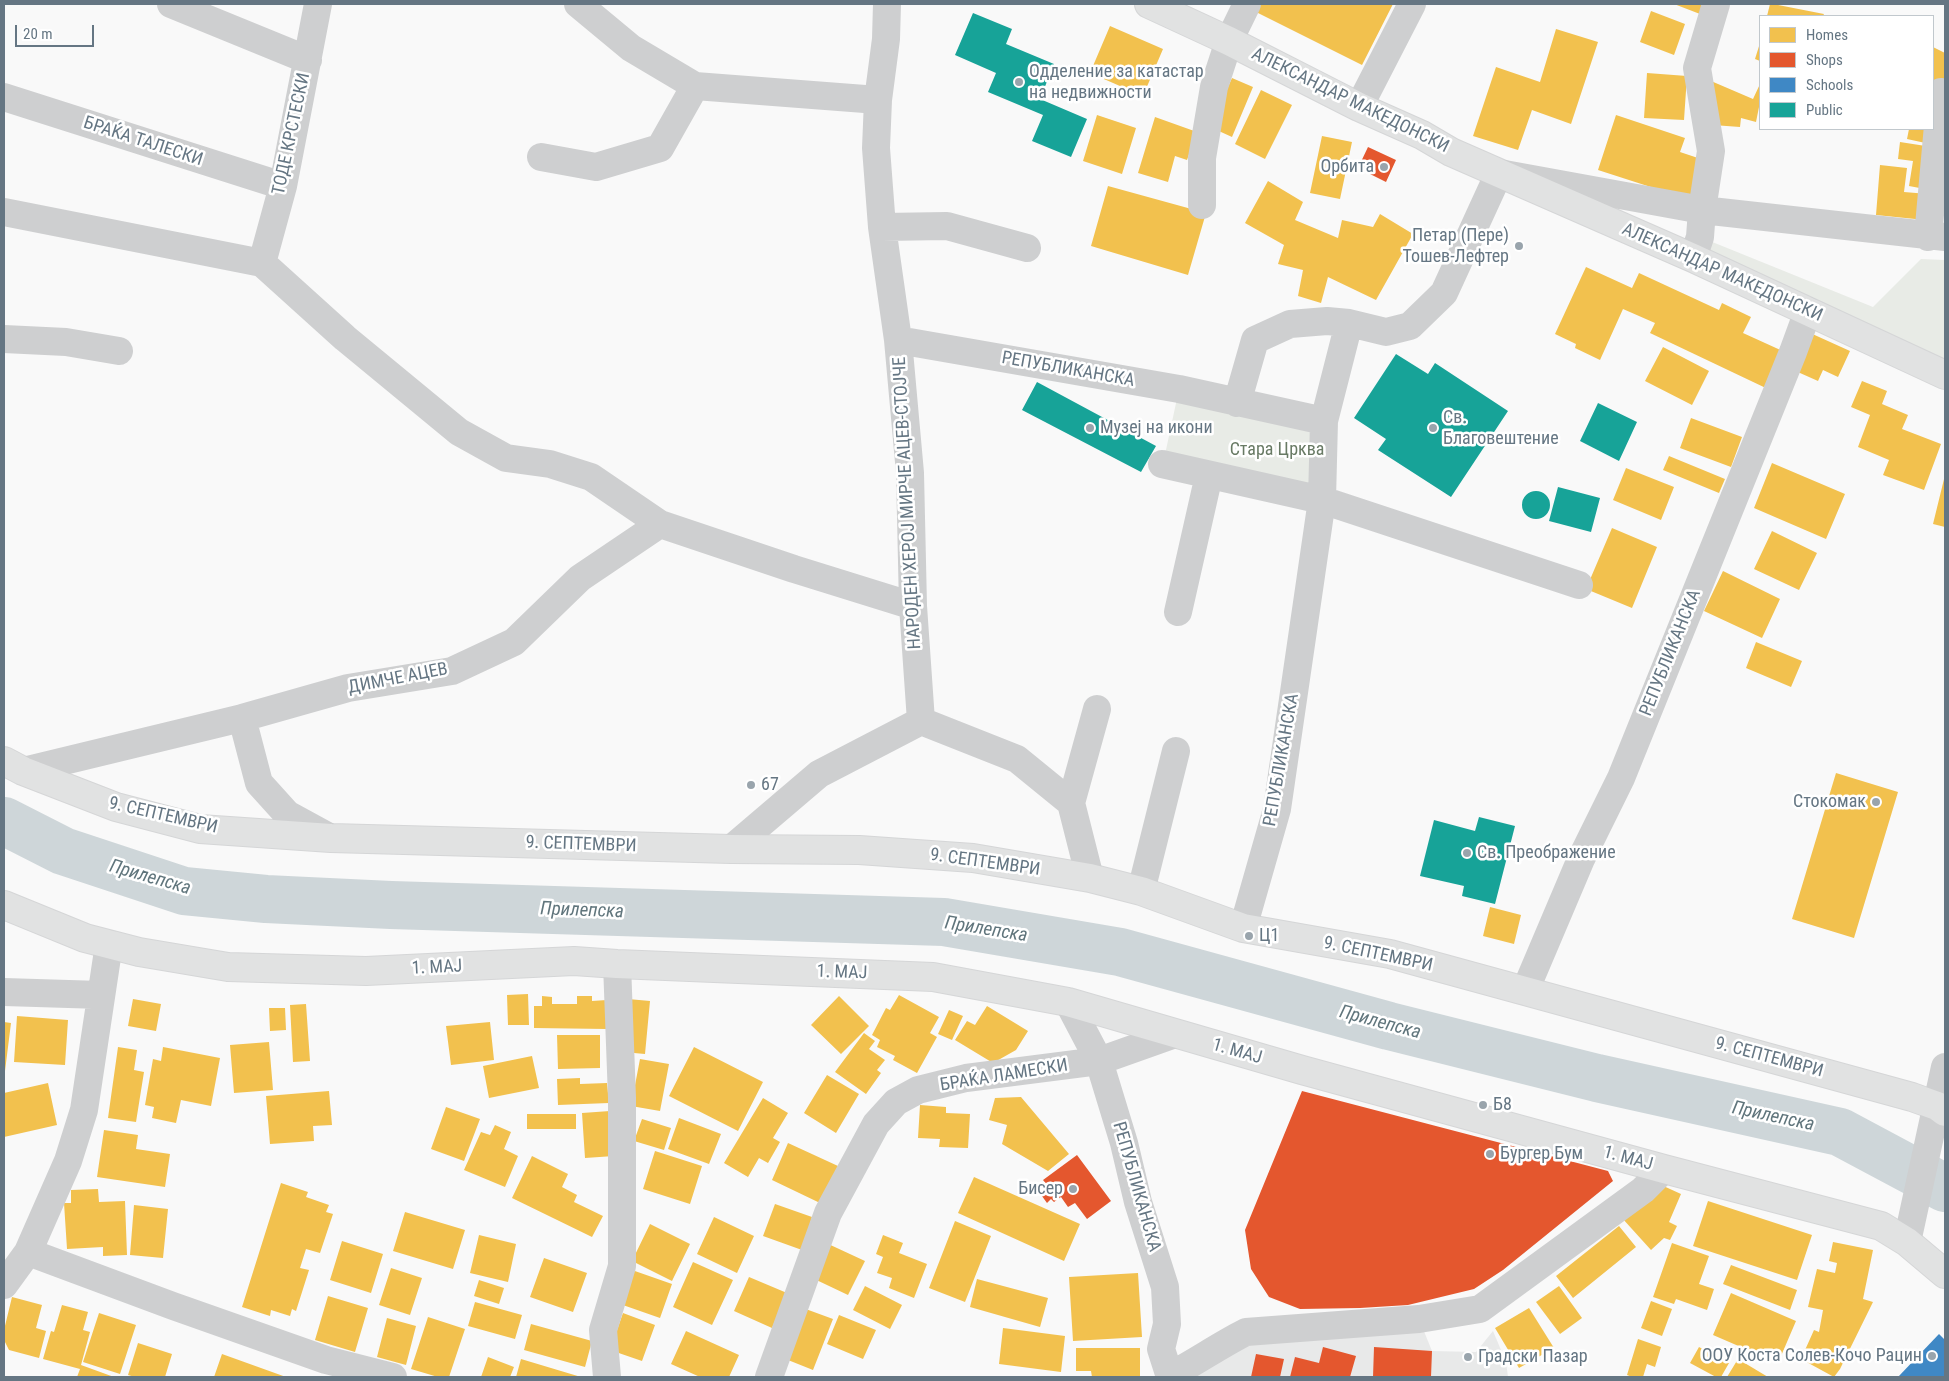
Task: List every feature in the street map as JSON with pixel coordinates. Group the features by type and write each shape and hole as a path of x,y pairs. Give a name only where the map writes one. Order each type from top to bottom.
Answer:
{"street":[{"path":"171,4 308,60"},
{"name":"ТОДЕ КРСТЕСКИ","path":"262,263 283,186 318,4"},
{"path":"578,4 631,48 695,86 878,100"},
{"name":"НАРОДЕН ХЕРОЈ МИРЧЕ АЦЕВ-СТОЈЧЕ","path":"887,4 886,39 878,100 876,148 882,227 898,340 910,474 913,606 921,721"},
{"name":"АЛЕКСАНДАР МАКЕДОНСКИ","path":"1149,4 1229,41 1359,107 1422,135 1451,152 1694,258 1945,375"},
{"path":"1229,41 1247,4"},
{"path":"1359,107 1412,4"},
{"path":"1694,258 1700,237 1711,151 1697,68 1716,4"},
{"name":"АЛЕКСАНДАР МАКЕДОНСКИ","path":"1202,205 1202,158 1214,87 1229,41"},
{"path":"541,157 596,167 660,148 695,86"},
{"name":"АЛЕКСАНДАР МАКЕДОНСКИ","path":"1498,173 1702,210 1936,237 1941,92"},
{"name":"БРАЌА ТАЛЕСКИ","path":"4,98 283,186"},
{"path":"1237,403 1255,340 1290,324 1327,321 1349,323 1386,332 1410,326 1444,293 1498,173"},
{"path":"4,212 262,263 345,338 459,432 506,458 550,464 591,477 660,524 913,606"},
{"path":"882,227 948,226 1027,248"},
{"name":"РЕПУБЛИКАНСКА","path":"1525,991 1581,859 1620,778 1808,311"},
{"name":"РЕПУБЛИКАНСКА","path":"1243,928 1277,809 1322,500 1324,421 1349,323"},
{"path":"4,339 66,342 119,351"},
{"name":"РЕПУБЛИКАНСКА","path":"898,340 1179,389 1324,421"},
{"path":"1162,464 1322,500 1579,585"},
{"path":"1178,612 1208,475"},
{"name":"ДИМЧЕ АЦЕВ","path":"13,766 242,718 348,688 452,671 514,642 580,578 660,524"},
{"path":"1090,878 1070,803 1097,709"},
{"path":"242,718 259,783 287,814 331,838"},
{"path":"731,848 819,774 921,721 1017,759 1070,803"},
{"path":"1141,891 1176,751"},
{"name":"9. СЕПТЕМВРИ","path":"13,766 116,807 200,829 331,838 859,850 973,858 1090,878 1141,891 1243,928 1390,954 1912,1098 1941,1109"},
{"name":"1. МАЈ","path":"4,906 85,938 139,952 228,967 366,972 574,961 933,977 1068,1002 1302,1070 1881,1226 1907,1242 1945,1274"},
{"path":"4,1285 28,1252 68,1161 84,1110 109,944"},
{"path":"607,1377 603,1330 622,1266 622,1098 617,964"},
{"path":"4,992 101,995"},
{"name":"РЕПУБЛИКАНСКА","path":"1068,1002 1099,1062 1124,1143 1138,1202 1165,1287 1167,1324 1161,1350 1170,1376"},
{"name":"БРАЌА ЛАМЕСКИ","path":"769,1377 828,1213 876,1124 896,1102 918,1090 966,1078 1099,1062 1175,1034"},
{"path":"1907,1242 1941,1109 1945,1067"},
{"name":"1. МАЈ","path":"1170,1376 1221,1344 1246,1332 1419,1319 1480,1309 1643,1190 1664,1169"},
{"path":"28,1252 172,1306 326,1360 392,1377"}],"shaded area":[{"path":"1419,1319 1432,1351 1476,1352 1493,1331 1506,1362 1508,1377 1170,1377 1221,1345"}],"green space":[{"path":"1700,237 1873,307 1921,259 1945,260 1945,375 1693,258"},
{"name":"Стара Црква","path":"1179,389 1324,421 1322,500 1163,464"}],"building: Homes":[{"path":"1253,4 1393,4 1362,65 1250,9"},
{"path":"1674,4 1703,4 1700,14"},
{"path":"1770,4 1824,14 1824,15 1767,15"},
{"path":"1651,11 1685,24 1674,55 1640,42"},
{"path":"1110,26 1163,49 1143,96 1090,73"},
{"path":"1556,29 1598,42 1571,124 1532,110 1518,150 1473,136 1496,67 1540,82"},
{"path":"1759,46 1759,61 1755,59"},
{"path":"1934,48 1945,53 1945,91 1934,86"},
{"path":"1647,73 1687,76 1684,120 1644,118"},
{"path":"1232,78 1253,87 1232,137 1210,127"},
{"path":"1711,81 1753,99 1759,86 1759,107 1756,122 1741,118 1740,127 1713,125"},
{"path":"1261,90 1292,105 1265,159 1235,144"},
{"path":"1097,115 1136,128 1122,174 1083,161"},
{"path":"1616,115 1685,138 1680,152 1707,161 1694,201 1598,170"},
{"path":"1155,117 1197,132 1187,160 1175,156 1168,182 1138,173"},
{"path":"1909,130 1933,130 1930,144 1907,139"},
{"path":"1322,136 1352,142 1340,199 1310,193"},
{"path":"1900,142 1932,147 1925,189 1909,186 1913,161 1898,159"},
{"path":"1880,165 1907,168 1904,192 1928,194 1925,220 1876,215"},
{"path":"1268,181 1303,202 1295,220 1338,238 1342,220 1373,227 1380,214 1413,234 1376,300 1328,277 1321,303 1298,296 1303,270 1278,264 1284,245 1245,223"},
{"path":"1108,186 1206,213 1188,275 1091,246"},
{"path":"1586,267 1632,288 1639,273 1719,310 1722,303 1751,317 1743,333 1787,353 1770,390 1650,333 1655,323 1623,309 1600,360 1575,348 1576,344 1555,334"},
{"path":"1808,332 1850,351 1838,377 1823,370 1818,381 1791,369"},
{"path":"1663,347 1709,371 1692,405 1645,381"},
{"path":"1862,381 1887,391 1882,404 1908,415 1902,429 1941,444 1924,490 1883,475 1889,460 1858,447 1870,415 1851,407"},
{"path":"1691,418 1742,437 1731,467 1680,448"},
{"path":"1669,456 1725,479 1719,493 1663,470"},
{"path":"1772,463 1845,494 1826,539 1754,508"},
{"path":"1626,468 1674,487 1661,520 1613,500"},
{"path":"1945,475 1945,527 1933,524"},
{"path":"1612,528 1657,547 1632,608 1586,589"},
{"path":"1772,531 1817,553 1799,590 1754,569"},
{"path":"1723,571 1780,599 1762,638 1704,611"},
{"path":"1756,642 1802,661 1791,687 1746,668"},
{"path":"1836,773 1898,792 1854,938 1792,919"},
{"path":"1490,907 1521,915 1514,944 1483,936"},
{"path":"528,994 529,1025 508,1025 507,995"},
{"path":"899,995 939,1017 930,1033 937,1037 917,1073 893,1060 895,1056 877,1047 880,1040 872,1035 886,1008 890,1010"},
{"path":"542,996 552,997 552,1004 577,1004 577,996 592,996 592,1001 607,1000 607,1029 534,1028 534,1006 542,1006"},
{"path":"839,996 869,1026 841,1054 811,1025"},
{"path":"133,999 161,1004 156,1031 128,1026"},
{"path":"628,999 650,1001 645,1054 623,1052"},
{"path":"306,1004 310,1061 293,1062 290,1005"},
{"path":"987,1006 1028,1031 1016,1050 993,1063 955,1040 967,1021 975,1025"},
{"path":"269,1008 285,1008 286,1030 270,1031"},
{"path":"949,1010 963,1016 952,1040 938,1034"},
{"path":"17,1016 68,1020 65,1065 14,1062"},
{"path":"4,1022 11,1023 5,1071 4,1071"},
{"path":"490,1022 494,1060 451,1065 446,1026"},
{"path":"864,1033 875,1041 869,1049 885,1060 877,1070 881,1073 866,1094 835,1072"},
{"path":"557,1035 600,1035 600,1068 558,1069"},
{"path":"269,1042 273,1090 234,1093 230,1045"},
{"path":"118,1047 137,1050 134,1070 144,1072 136,1122 108,1118"},
{"path":"163,1047 220,1058 211,1106 181,1100 176,1123 152,1118 154,1107 145,1105 153,1059 161,1061"},
{"path":"694,1047 763,1082 738,1131 669,1096"},
{"path":"532,1056 539,1088 489,1098 483,1066"},
{"path":"640,1059 669,1064 660,1111 631,1106"},
{"path":"827,1075 859,1094 836,1133 804,1113"},
{"path":"580,1078 580,1084 607,1083 609,1103 558,1105 557,1079"},
{"path":"48,1083 57,1125 4,1137 4,1093"},
{"path":"329,1091 332,1125 313,1126 314,1141 270,1144 266,1096"},
{"path":"1021,1097 1069,1154 1048,1171 1002,1144 1007,1125 989,1120 995,1098"},
{"path":"763,1098 788,1113 773,1138 780,1142 768,1163 759,1158 748,1177 724,1163"},
{"path":"920,1105 946,1107 946,1113 970,1114 968,1148 939,1147 940,1139 918,1138"},
{"path":"446,1107 480,1119 464,1161 431,1149"},
{"path":"610,1111 614,1156 585,1158 582,1113"},
{"path":"527,1114 576,1114 576,1129 527,1129"},
{"path":"679,1118 721,1134 709,1164 668,1149"},
{"path":"642,1119 671,1128 664,1150 634,1141"},
{"path":"495,1125 511,1132 504,1149 518,1156 505,1187 464,1170 481,1132 490,1135"},
{"path":"104,1130 138,1135 136,1149 170,1154 165,1187 97,1177"},
{"path":"788,1143 838,1166 820,1203 772,1180"},
{"path":"655,1151 702,1166 690,1204 643,1189"},
{"path":"532,1156 568,1174 562,1187 577,1195 574,1202 603,1216 592,1237 512,1198"},
{"path":"974,1177 1080,1224 1064,1261 958,1213"},
{"path":"281,1183 308,1192 306,1197 329,1205 326,1212 333,1214 320,1253 306,1249 300,1268 309,1270 296,1311 292,1309 290,1316 271,1310 270,1316 242,1307"},
{"path":"1659,1184 1681,1194 1669,1222 1677,1226 1670,1240 1664,1238 1651,1250 1622,1218"},
{"path":"98,1189 99,1202 125,1201 127,1255 103,1256 103,1247 67,1249 64,1203 71,1203 71,1190"},
{"path":"1708,1201 1812,1235 1797,1280 1693,1246"},
{"path":"775,1204 812,1217 802,1250 763,1236"},
{"path":"134,1205 168,1209 163,1258 130,1255"},
{"path":"405,1212 465,1230 453,1269 393,1251"},
{"path":"714,1217 754,1236 737,1273 697,1254"},
{"path":"955,1221 991,1236 965,1302 929,1288"},
{"path":"650,1224 690,1244 672,1281 632,1261"},
{"path":"1619,1226 1636,1247 1573,1298 1556,1276"},
{"path":"479,1235 516,1244 508,1282 470,1273"},
{"path":"883,1235 903,1243 899,1253 927,1264 914,1298 889,1288 892,1278 877,1273 883,1257 876,1254"},
{"path":"342,1241 383,1254 371,1293 330,1280"},
{"path":"824,1242 865,1261 848,1295 808,1276"},
{"path":"1833,1242 1873,1250 1863,1299 1873,1302 1840,1369 1834,1377 1801,1359 1814,1330 1819,1332 1823,1310 1808,1307 1817,1269 1835,1273 1837,1263 1829,1261"},
{"path":"1672,1243 1709,1256 1699,1284 1714,1289 1707,1310 1676,1299 1674,1304 1653,1297"},
{"path":"544,1258 587,1273 573,1312 530,1297"},
{"path":"693,1262 733,1280 712,1325 673,1307"},
{"path":"1731,1265 1797,1290 1790,1310 1723,1284"},
{"path":"391,1268 422,1278 410,1315 379,1305"},
{"path":"632,1270 672,1284 660,1318 620,1304"},
{"path":"1138,1273 1142,1337 1073,1341 1069,1277"},
{"path":"749,1277 787,1293 772,1328 734,1311"},
{"path":"977,1279 1048,1298 1040,1327 970,1307"},
{"path":"479,1280 504,1288 499,1304 474,1296"},
{"path":"865,1286 902,1305 890,1329 853,1310"},
{"path":"1559,1286 1582,1318 1560,1334 1536,1302"},
{"path":"1731,1293 1796,1321 1778,1363 1713,1335"},
{"path":"328,1296 368,1308 355,1352 315,1340"},
{"path":"12,1297 42,1305 36,1328 46,1331 39,1358 9,1350 4,1340 4,1330"},
{"path":"1651,1301 1672,1309 1662,1336 1641,1328"},
{"path":"475,1302 522,1315 515,1339 468,1326"},
{"path":"62,1305 88,1312 83,1330 90,1332 81,1365 114,1377 77,1377 80,1369 43,1359 51,1331 54,1332"},
{"path":"803,1308 833,1319 813,1370 783,1358"},
{"path":"1529,1308 1554,1348 1519,1368 1495,1328"},
{"path":"99,1313 136,1325 120,1374 83,1362"},
{"path":"623,1313 655,1325 642,1361 610,1350"},
{"path":"839,1315 876,1330 863,1359 827,1344"},
{"path":"428,1317 465,1329 449,1377 438,1377 411,1369"},
{"path":"387,1318 416,1326 406,1365 377,1357"},
{"path":"531,1324 592,1341 585,1367 524,1350"},
{"path":"1003,1328 1065,1336 1061,1372 999,1364"},
{"path":"686,1331 739,1355 729,1377 700,1377 671,1364"},
{"path":"1638,1339 1661,1347 1655,1367 1647,1364 1643,1377 1632,1377 1627,1375"},
{"path":"138,1343 172,1354 165,1377 135,1377 128,1375"},
{"path":"1699,1347 1729,1363 1721,1377 1716,1377 1690,1363"},
{"path":"1076,1348 1140,1348 1140,1377 1092,1377 1091,1371 1076,1371"},
{"path":"222,1354 286,1377 214,1377"},
{"path":"488,1357 514,1367 510,1377 481,1377"},
{"path":"521,1359 581,1377 516,1377"},
{"path":"1738,1359 1768,1377 1727,1377"}],"building: Shops":[{"path":"1368,147 1396,160 1386,182 1358,168"},
{"path":"1302,1091 1608,1171 1613,1181 1503,1270 1474,1289 1408,1305 1300,1309 1269,1297 1251,1269 1245,1230"},
{"name":"Бисер","path":"1077,1155 1111,1201 1087,1219 1075,1203 1068,1207 1061,1197 1054,1202 1051,1199 1047,1203 1039,1192 1048,1186 1043,1180"},
{"path":"1323,1347 1356,1356 1350,1377 1290,1377 1295,1357 1319,1363"},
{"path":"1374,1347 1432,1351 1431,1377 1373,1377"},
{"path":"1256,1354 1284,1359 1280,1377 1251,1377"}],"building: Schools":[{"name":"ООУ Коста Солев-Кочо Рацин","path":"1939,1334 1945,1340 1945,1377 1898,1377"}],"building: Public":[{"name":"Одделение за катастар на недвижности","path":"973,13 1012,29 1006,44 1054,64 1040,99 1087,119 1071,157 1032,141 1043,115 988,92 996,73 955,55"},
{"name":"Св. Благовештение","path":"1396,354 1428,374 1435,363 1508,411 1451,497 1378,450 1386,439 1354,418"},
{"name":"Музеј на икони","path":"1037,382 1156,446 1141,472 1022,410"},
{"path":"1598,403 1637,422 1619,461 1580,441"},
{"path":"1558,487 1600,498 1591,532 1549,521"},
{"path":"1536,491 1546,495 1550,505 1546,515 1536,519 1526,515 1522,505 1526,495"},
{"name":"Св. Преображение","path":"1479,817 1515,826 1495,904 1462,896 1464,886 1420,876 1434,820 1475,831"}],"waterway":[{"name":"Прилепска","path":"4,821 63,851 184,891 266,899 391,905 944,922 1120,952 1389,1026 1597,1078 1840,1132 1945,1188"}],"place":[{"name":"Одделение за катастар на недвижности","path":"1019,82"},
{"name":"Орбита","path":"1384,167"},
{"name":"Петар (Пере) Тошев-Лефтер","path":"1519,246"},
{"name":"Музеј на икони","path":"1090,428"},
{"name":"Св. Благовештение","path":"1433,428"},
{"name":"67","path":"751,785"},
{"name":"Стокомак","path":"1876,802"},
{"name":"Св. Преображение","path":"1467,853"},
{"name":"Ц1","path":"1249,936"},
{"name":"Б8","path":"1483,1105"},
{"name":"Бургер Бум","path":"1490,1154"},
{"name":"Бисер","path":"1073,1189"},
{"name":"ООУ Коста Солев-Кочо Рацин","path":"1932,1356"},
{"name":"Градски Пазар","path":"1468,1357"}]}
